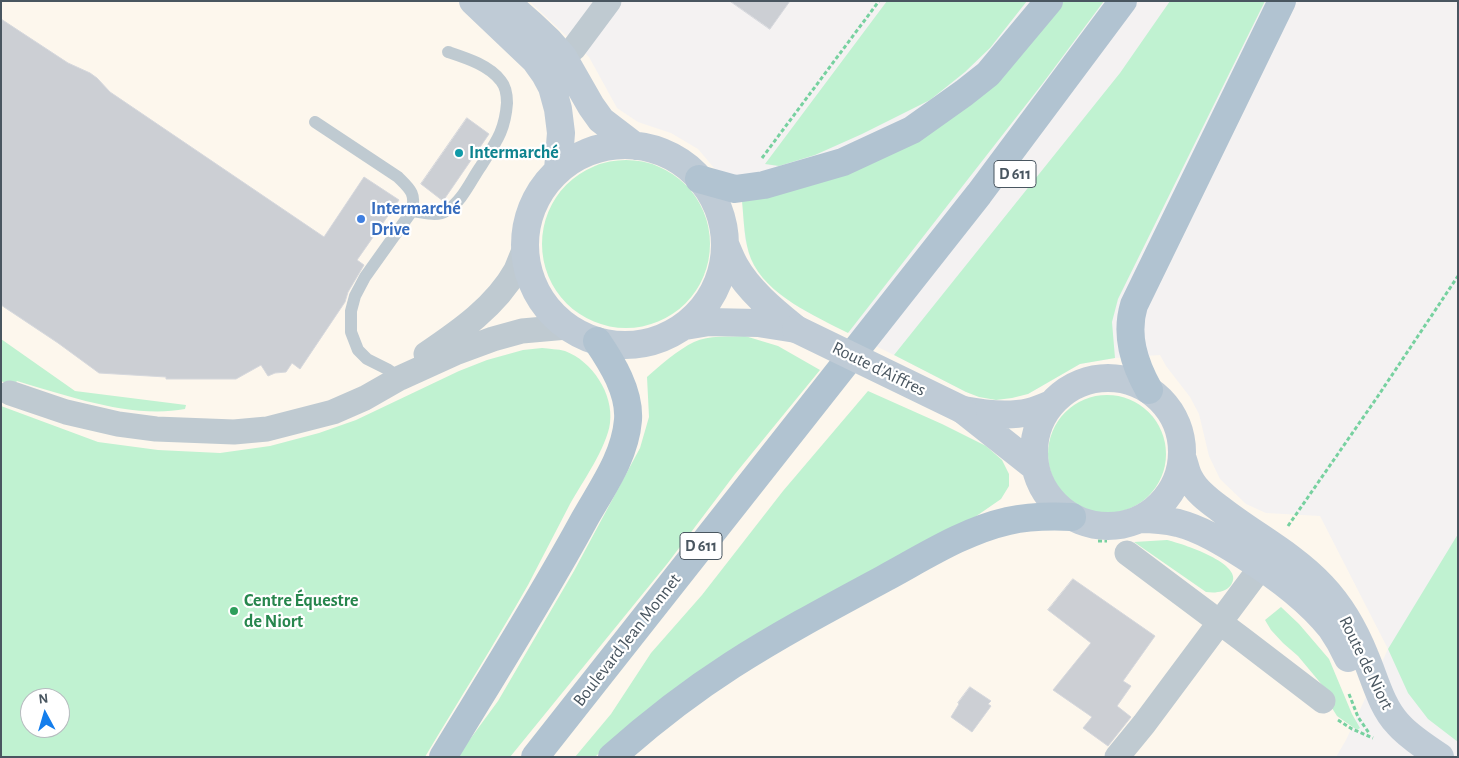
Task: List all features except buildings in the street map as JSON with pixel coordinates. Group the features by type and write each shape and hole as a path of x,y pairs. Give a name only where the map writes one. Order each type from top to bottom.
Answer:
{"main road":[{"path":"473,1 535,60 552,87 558,109 561,133 558,170"},
{"path":"505,1 549,41 563,57 602,120 635,146"},
{"path":"699,179 735,189 764,185 844,162 912,130 988,74 1049,1"},
{"name":"D 611","path":"875,337 1123,1"},
{"name":"D 611","path":"875,337 1004,189 1140,1"},
{"path":"1150,390 1134,382 1116,378 1098,378 1080,383 1064,392 1051,404 1042,418 1036,434 1035,468 1040,483 1049,496 1059,508 1072,517 1092,524 1113,526 1126,524 1140,519 1153,511 1174,487 1182,457 1181,438 1175,419 1164,403 1150,390 1140,374 1134,358 1130,318 1134,305 1282,1"},
{"path":"615,146 635,146 670,156 686,166 699,179 710,193 718,209 723,226 725,244 723,266 716,287 704,306 685,326 668,335 645,343 621,345 597,341 581,335 567,327 550,312 537,293 528,271 525,248 527,226 534,204 545,184 558,170 578,157 596,150 615,146"},
{"name":"Route d'Aiffres","path":"725,244 736,267 752,289 796,329 963,410 1035,468"},
{"name":"Route d'Aiffres","path":"685,326 709,322 758,323 796,329"},
{"name":"Boulevard Jean Monnet","path":"535,757 875,337"},
{"name":"Boulevard Jean Monnet","path":"552,757 875,337"},
{"path":"443,757 550,583 616,464 625,441 628,418 625,395 610,360 597,341"},
{"name":"Route d'Aiffres","path":"963,410 984,414 1010,414 1028,412 1051,404"},
{"path":"1182,457 1190,479 1200,492 1229,516 1267,557"},
{"path":"612,757 661,715 732,665 809,619 958,538 1007,521 1030,517 1072,517"},
{"path":"1140,519 1179,523 1267,557"},
{"name":"Route de Niort","path":"1267,557 1286,585 1306,602 1341,643 1366,706 1375,721 1392,740 1417,757"},
{"name":"Route de Niort","path":"1267,557 1293,559 1322,586 1345,616 1356,636 1388,712 1409,735 1440,757"}],"street":[{"path":"563,57 574,48 609,1"},
{"path":"400,378 423,356 462,329 483,311 502,290 516,270 525,248"},
{"path":"10,393 66,412 118,424 156,429 234,432 267,429 334,412 365,398 400,378 455,353 493,339 522,331 567,327"},
{"path":"1121,548 1323,700"},
{"path":"1117,757 1144,724 1267,557"}],"lane":[{"path":"412,211 438,214 451,208 460,198 498,138 506,117 506,90 498,77 473,61 448,52"},
{"path":"315,122 398,177 412,193 414,200 412,211 365,277 355,296 351,311 351,332 358,350 367,359 400,378"}],"path":[{"path":"760,161 879,1"},
{"path":"1267,557 1458,276"},
{"path":"1098,541 1121,548"},
{"path":"1346,687 1358,717 1364,728 1373,738"},
{"path":"1323,700 1328,714 1352,729 1380,742"}],"shaded area":[{"path":"1,1 529,1 589,57 617,108 638,122 671,133 698,149 742,201 745,240 752,260 761,275 782,296 805,311 966,392 1028,394 1080,364 1115,358 1160,355 1166,366 1190,397 1199,414 1209,456 1220,479 1246,504 1266,513 1320,516 1388,649 1346,740 1336,757 1,757"}],"green space":[{"path":"887,1 1027,1 990,48 965,72 930,100 815,155 779,166 765,164"},
{"path":"1058,1 1104,1 1043,83 848,333 807,312 780,294 768,283 758,272 751,259 747,245 742,201 793,190 843,174"},
{"path":"1170,1 1265,1 1118,299 1112,322 1115,358 1080,364 1028,394 996,400 966,392 894,355 1120,73"},
{"path":"634,160 658,166 686,184 704,212 709,228 709,260 704,276 686,304 673,314 650,325 618,328 594,322 566,304 556,291 545,268 542,236 548,212 566,184 579,174 602,163"},
{"path":"745,336 778,346 820,370 735,474 667,564 510,757 457,757 498,701 574,571 640,448 649,417 647,377 676,353 694,342 713,337"},
{"path":"1,339 75,391 186,405 185,409 144,411 100,404 17,381 13,386 1,381"},
{"name":"Centre Équestre de Niort","path":"542,348 562,350 575,356 592,371 605,390 610,412 610,423 599,454 570,504 528,585 425,757 1,757 1,406 98,442 158,450 220,453 270,446 319,433 356,420 459,371 487,360 523,350"},
{"path":"868,391 986,446 1002,460 1009,474 1009,486 1001,499 975,517 621,733 595,757 575,757 611,714 651,653 702,595 783,491"},
{"path":"1107,395 1129,400 1140,405 1156,421 1161,432 1166,454 1161,476 1156,487 1140,503 1129,508 1107,513 1085,508 1074,503 1058,487 1053,476 1048,454 1053,432 1058,421 1074,405 1085,400"},
{"path":"1458,534 1458,742 1428,719 1408,693 1388,649"},
{"path":"1167,540 1185,545 1221,562 1230,570 1233,577 1229,588 1223,591 1206,592 1134,542"},
{"path":"1281,607 1299,624 1329,659 1352,714 1360,728 1357,730 1337,716 1323,686 1298,656 1271,630 1265,620"}],"place":[{"name":"Intermarché","path":"459,153"},
{"name":"Intermarché Drive","path":"361,219"},
{"name":"Centre Équestre de Niort","path":"234,611"}]}
